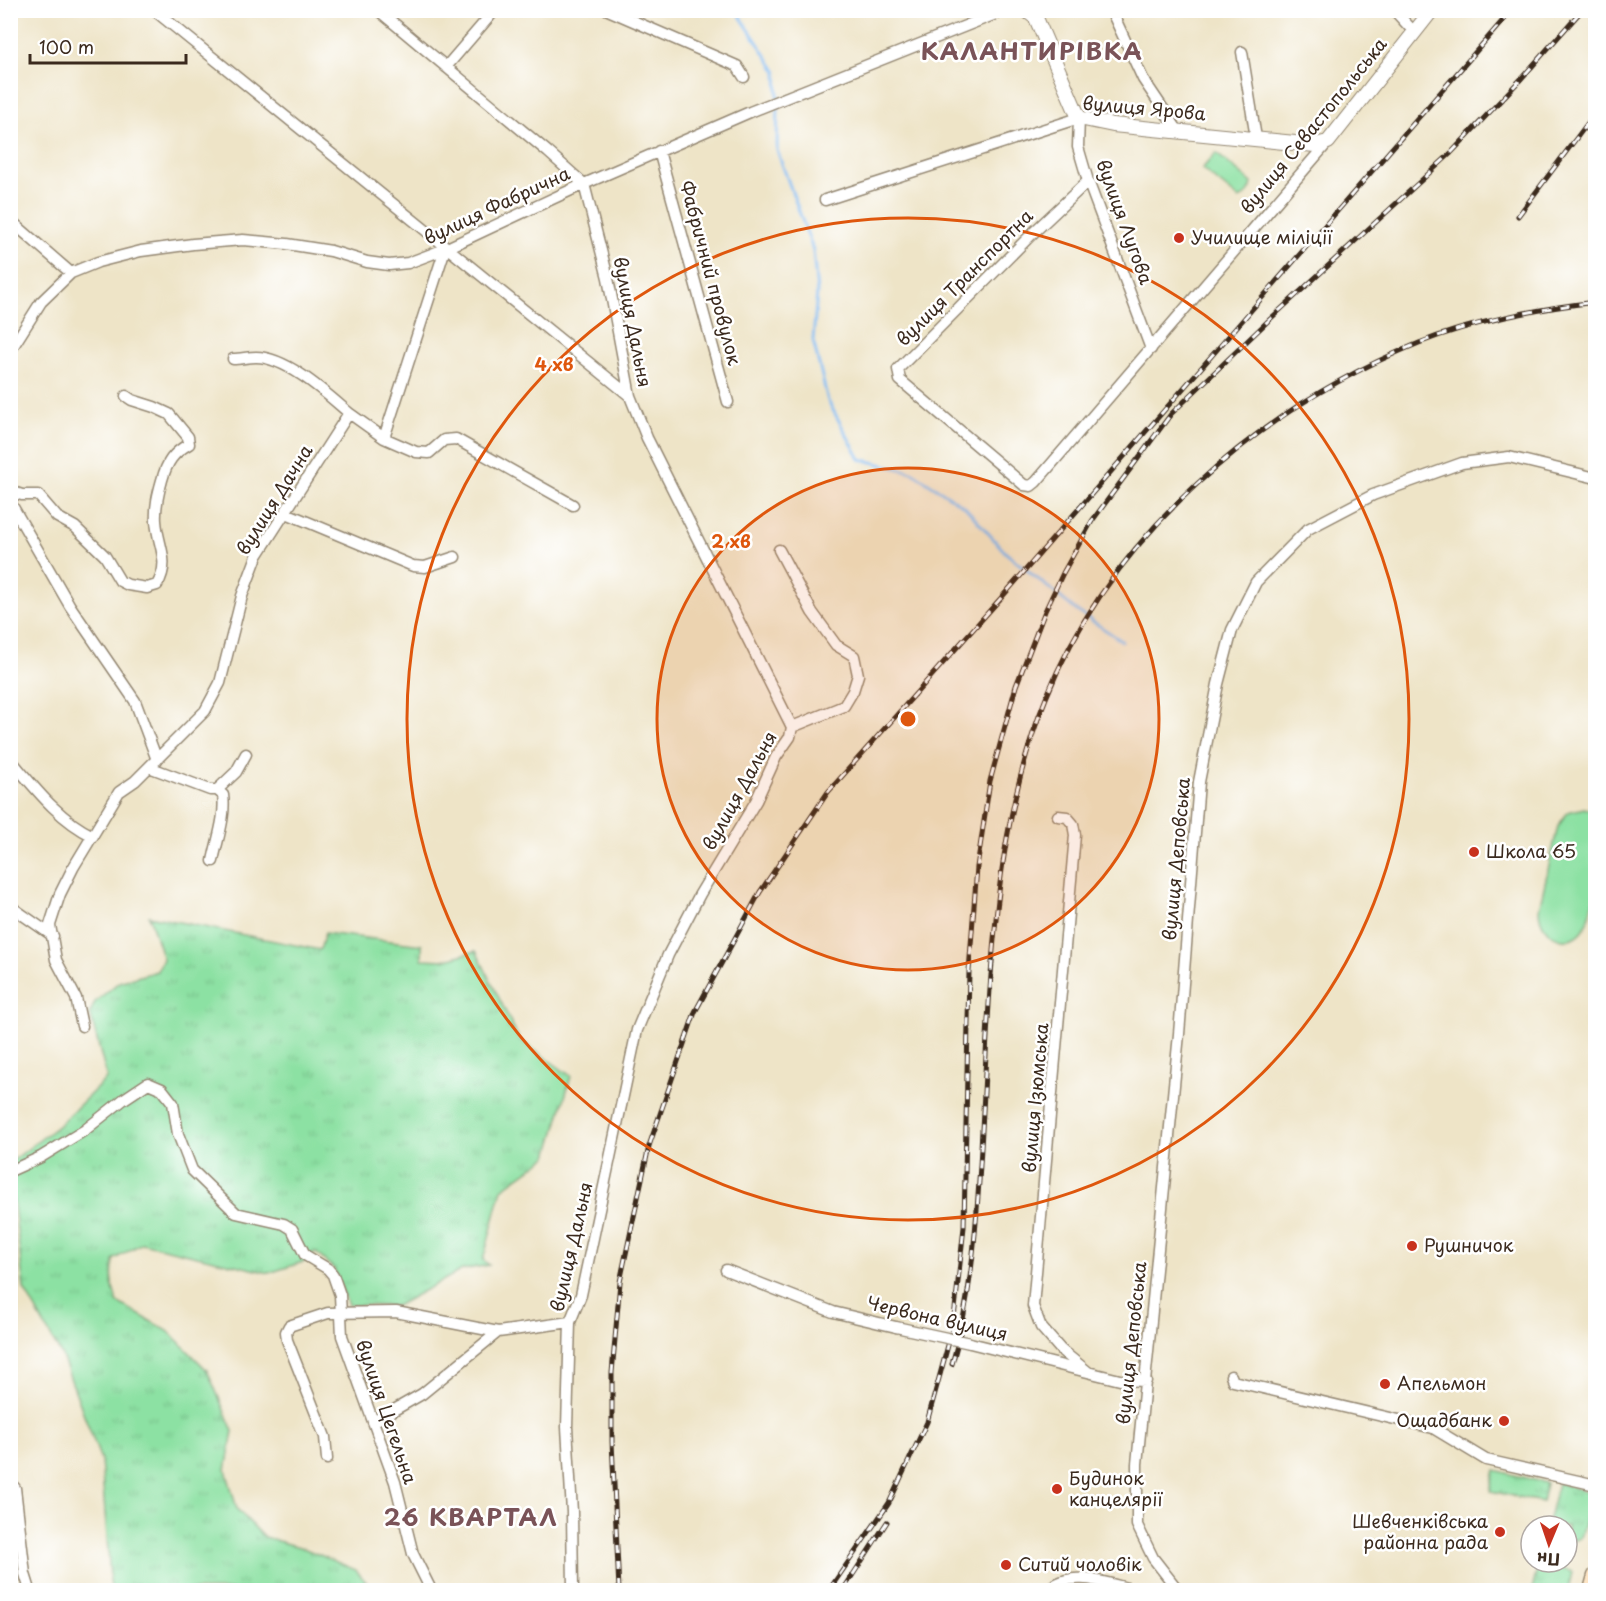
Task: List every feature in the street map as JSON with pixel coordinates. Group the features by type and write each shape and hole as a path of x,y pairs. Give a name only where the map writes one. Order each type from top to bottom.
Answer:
{"main road":[{"path":"1592,1590 1596,1576"}],"street":[{"path":"154,10 445,249 630,396"},
{"path":"378,10 584,184"},
{"path":"446,68 495,10"},
{"path":"608,10 737,66 744,77"},
{"name":"вулиця Фабрична","path":"10,351 41,302 71,273 98,262 141,251 243,240 332,251 367,262 389,265 408,263 445,249 584,184 826,81 1010,10"},
{"name":"вулиця Лугова","path":"1027,10 1036,18 1079,118 1078,147 1088,181 1151,349"},
{"path":"1111,10 1143,79 1178,131"},
{"path":"1394,10 1414,32"},
{"name":"вулиця Севастопольська","path":"1036,482 1328,142 1432,10"},
{"path":"1242,52 1256,138"},
{"name":"вулиця Ярова","path":"825,200 1079,118 1113,125 1303,144 1315,145 1328,142"},
{"name":"Фабричний провулок","path":"659,152 728,402"},
{"name":"вулиця Транспортна","path":"1036,482 1031,486 1024,485 900,380 898,369 1088,181"},
{"name":"вулиця Дальня","path":"573,1590 572,1512 567,1427 570,1322 581,1295 637,1030 668,955 700,894 756,801 776,757 790,737 792,727 647,438 630,396 608,278 584,184"},
{"path":"10,220 71,273"},
{"path":"384,438 445,249"},
{"path":"233,360 270,358 314,382 349,413 384,438 416,452 429,453 444,440 456,439 573,505"},
{"path":"10,491 22,495 38,495 57,517 75,527 105,556 120,581 128,585 147,588 157,585 165,565 156,523 156,501 166,464 175,452 189,444 188,437 169,414 126,396"},
{"name":"вулиця Дачна","path":"93,836 119,792 135,781 205,711 220,683 242,596 257,556 349,413"},
{"name":"вулиця Деповська","path":"1178,1590 1153,1558 1137,1525 1137,1464 1179,1034 1200,782 1218,684 1232,630 1257,582 1308,529 1373,495 1462,463 1509,457 1596,478"},
{"path":"10,502 70,606 135,701 153,764 210,790 218,790 236,772 246,754"},
{"path":"286,513 413,566 425,567 455,556"},
{"path":"779,550 812,612 836,645 854,656 858,675 853,691 844,706 792,727"},
{"path":"10,759 45,799 81,830 93,836 60,894 50,924 56,960 76,998 82,1026"},
{"path":"213,861 224,808 223,795 218,790"},
{"name":"вулиця Ізюмська","path":"1058,816 1067,817 1075,835 1033,1305 1041,1327 1061,1350 1088,1372"},
{"path":"10,906 53,936"},
{"name":"вулиця Цегельна","path":"10,1171 85,1130 148,1083 162,1089 173,1103 178,1134 192,1170 236,1213 284,1224 292,1229 306,1255 328,1269 333,1275 340,1294 342,1336 395,1482 412,1554 430,1590"},
{"name":"Червона вулиця","path":"726,1270 833,1312 1120,1380 1146,1381"},
{"path":"327,1459 325,1437 287,1340 286,1332 289,1326 317,1315 341,1312 396,1312 498,1332 570,1322"},
{"path":"373,1422 422,1394 498,1332"},
{"path":"1231,1376 1233,1381 1433,1428 1486,1460 1596,1485"},
{"path":"10,1483 15,1488 25,1574 30,1590"},
{"path":"1048,1590 1070,1579 1092,1580 1136,1590"}],"green space":[{"path":"1216,153 1252,183 1250,191 1239,199 1202,169"},
{"path":"1584,808 1595,812 1597,868 1594,896 1587,923 1582,932 1575,937 1559,938 1545,928 1539,909 1558,826 1568,812"},
{"path":"149,916 320,950 325,933 422,945 422,959 443,960 476,951 519,1039 571,1076 548,1156 502,1189 483,1260 489,1265 462,1270 396,1306 348,1305 334,1269 315,1252 306,1261 269,1273 142,1243 113,1260 112,1284 117,1302 168,1331 207,1370 233,1431 226,1470 237,1509 264,1537 303,1548 356,1570 373,1590 111,1590 101,1460 62,1356 24,1289 11,1180 11,1162 59,1125 107,1078 90,1013 95,1002 119,982 157,971 163,959"},
{"path":"1495,1470 1546,1483 1542,1502 1490,1491"},
{"path":"1558,1483 1593,1493 1580,1538 1579,1514 1550,1514"},
{"path":"1536,1574 1573,1574 1569,1590 1532,1590"}],"waterway":[{"path":"736,10 777,72 778,97"},
{"path":"778,103 777,150 813,250 817,292 813,340 828,401 860,459 912,472 965,507 1006,553 1077,611 1122,641"}],"railway":[{"path":"619,1590 612,1442 612,1373 620,1282 649,1146 695,1012 760,892 828,792 1009,589 1512,10"},
{"path":"829,1590 889,1503 927,1422 953,1327 964,1227 969,971 977,867 990,781 1016,686 1045,611 1063,573 1092,521 1171,414 1268,321 1450,154 1582,10"},
{"path":"1518,216 1596,112"},
{"path":"952,1364 964,1315 974,1241 992,958 998,900 1012,811 1036,725 1074,639 1109,583 1151,531 1197,484 1248,441 1303,403 1360,370 1439,335 1506,317 1596,302"},
{"path":"843,1590 887,1522"}],"place":[{"name":"Училище міліції","path":"1179,238"},
{"name":"Школа 65","path":"1474,852"},
{"name":"Рушничок","path":"1412,1246"},
{"name":"Апельмон","path":"1385,1384"},
{"name":"Ощадбанк","path":"1504,1421"},
{"name":"Будинок канцелярії","path":"1057,1489"},
{"name":"Шевченківська районна рада","path":"1500,1532"},
{"name":"Ситий чоловік","path":"1006,1565"}],"district":[{"name":"КАЛАНТИРІВКА","path":"1032,52"},
{"name":"26 КВАРТАЛ","path":"471,1518"}]}
